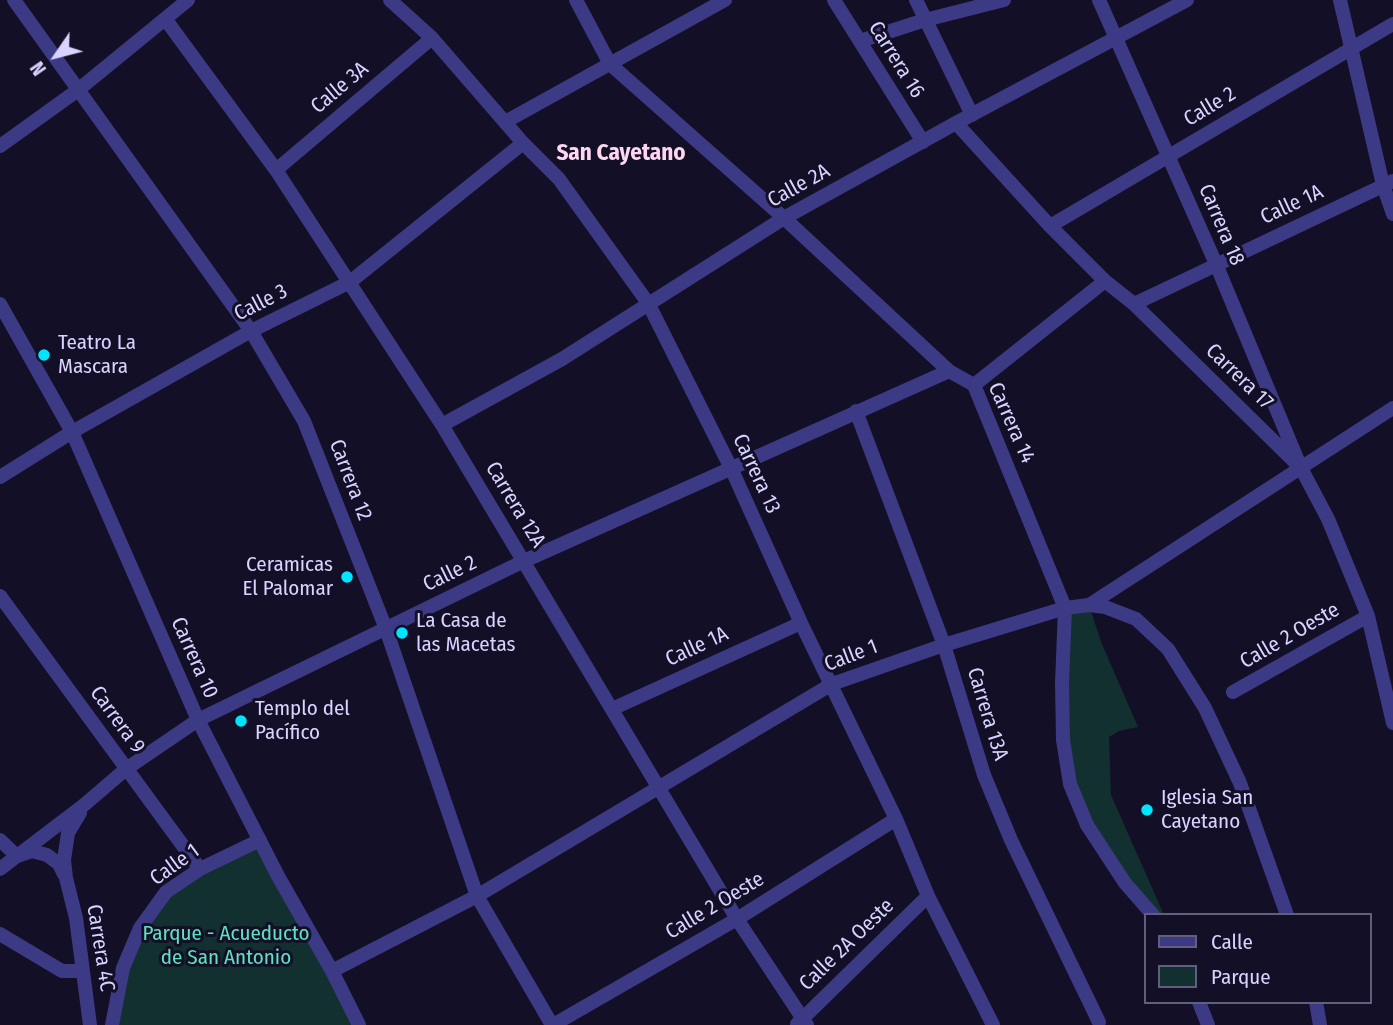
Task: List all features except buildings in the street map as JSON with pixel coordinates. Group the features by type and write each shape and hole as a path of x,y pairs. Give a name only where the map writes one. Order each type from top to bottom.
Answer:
{"street":[{"name":"Carrera 12","path":"14,0 251,331 304,421 386,629 477,896 553,1025"},
{"path":"0,146 78,90 188,0"},
{"name":"Carrera 13","path":"390,0 432,38 523,143 559,179 648,303 731,468 800,623 896,819 928,896 993,1025"},
{"name":"Carrera 14","path":"576,0 610,64 784,218 949,371 974,385 1065,608 1062,728 1070,784 1087,825 1125,884 1151,913"},
{"path":"505,122 725,0"},
{"name":"Carrera 16","path":"834,0 922,142"},
{"path":"916,0 972,115"},
{"path":"860,41 925,20 1004,0"},
{"name":"Carrera 18","path":"1099,0 1216,264 1301,468"},
{"name":"Calle 2A","path":"442,425 562,359 784,218 1187,0"},
{"path":"1340,0 1350,48 1388,183 1393,215"},
{"name":"Carrera 12A","path":"166,20 276,170 442,425 802,1023"},
{"name":"Calle 2","path":"1050,226 1393,24"},
{"name":"Calle 3A","path":"276,170 432,38"},
{"name":"Carrera 17","path":"956,123 1050,226 1105,281 1134,304 1301,468 1328,519 1368,616 1393,723"},
{"name":"Calle 3","path":"0,477 72,432 251,331 350,282 523,143"},
{"name":"Calle 1A","path":"1134,304 1388,183"},
{"path":"974,385 1105,281"},
{"name":"Carrera 10","path":"0,304 72,432 198,720 359,1025"},
{"name":"Calle 2","path":"0,869 126,769 198,720 524,561 949,371"},
{"name":"Calle 1","path":"332,971 477,896 832,684 944,645 1065,608 1089,605 1393,408"},
{"name":"Carrera 13A","path":"856,411 944,645 966,723 989,786 1011,840 1100,1022"},
{"name":"Carrera 9","path":"0,597 200,869"},
{"path":"1089,605 1105,607 1136,619 1168,649 1205,708 1240,783 1286,913"},
{"name":"Calle 2 Oeste","path":"1233,692 1368,616"},
{"name":"Calle 1A","path":"612,709 800,623"},
{"name":"Carrera 4C","path":"84,805 68,833 65,844 66,878 76,918 90,1025"},
{"name":"Calle 2 Oeste","path":"553,1025 737,919 896,819"},
{"path":"0,840 17,856 32,852 47,855 59,864 66,878"},
{"name":"Calle 1","path":"113,1025 122,968 140,928 166,892 200,869 260,840"},
{"name":"Calle 2A Oeste","path":"802,1023 928,896"},
{"path":"0,934 62,971 82,971"},
{"path":"1200,1004 1208,1025"},
{"path":"1316,1004 1320,1025"}],"green space":[{"path":"1089,605 1101,642 1138,727 1119,731 1109,737 1111,795 1163,913 1151,913 1125,883 1070,784 1065,608"},
{"name":"Parque - Acueducto de San Antonio","path":"260,840 359,1025 112,1025 123,968 166,892"}],"place":[{"name":"Teatro La Mascara","path":"44,355"},
{"name":"Ceramicas El Palomar","path":"347,577"},
{"name":"La Casa de las Macetas","path":"402,633"},
{"name":"Templo del Pacífico","path":"241,721"},
{"name":"Iglesia San Cayetano","path":"1147,810"}],"district":[{"name":"San Cayetano","path":"621,154"}]}
